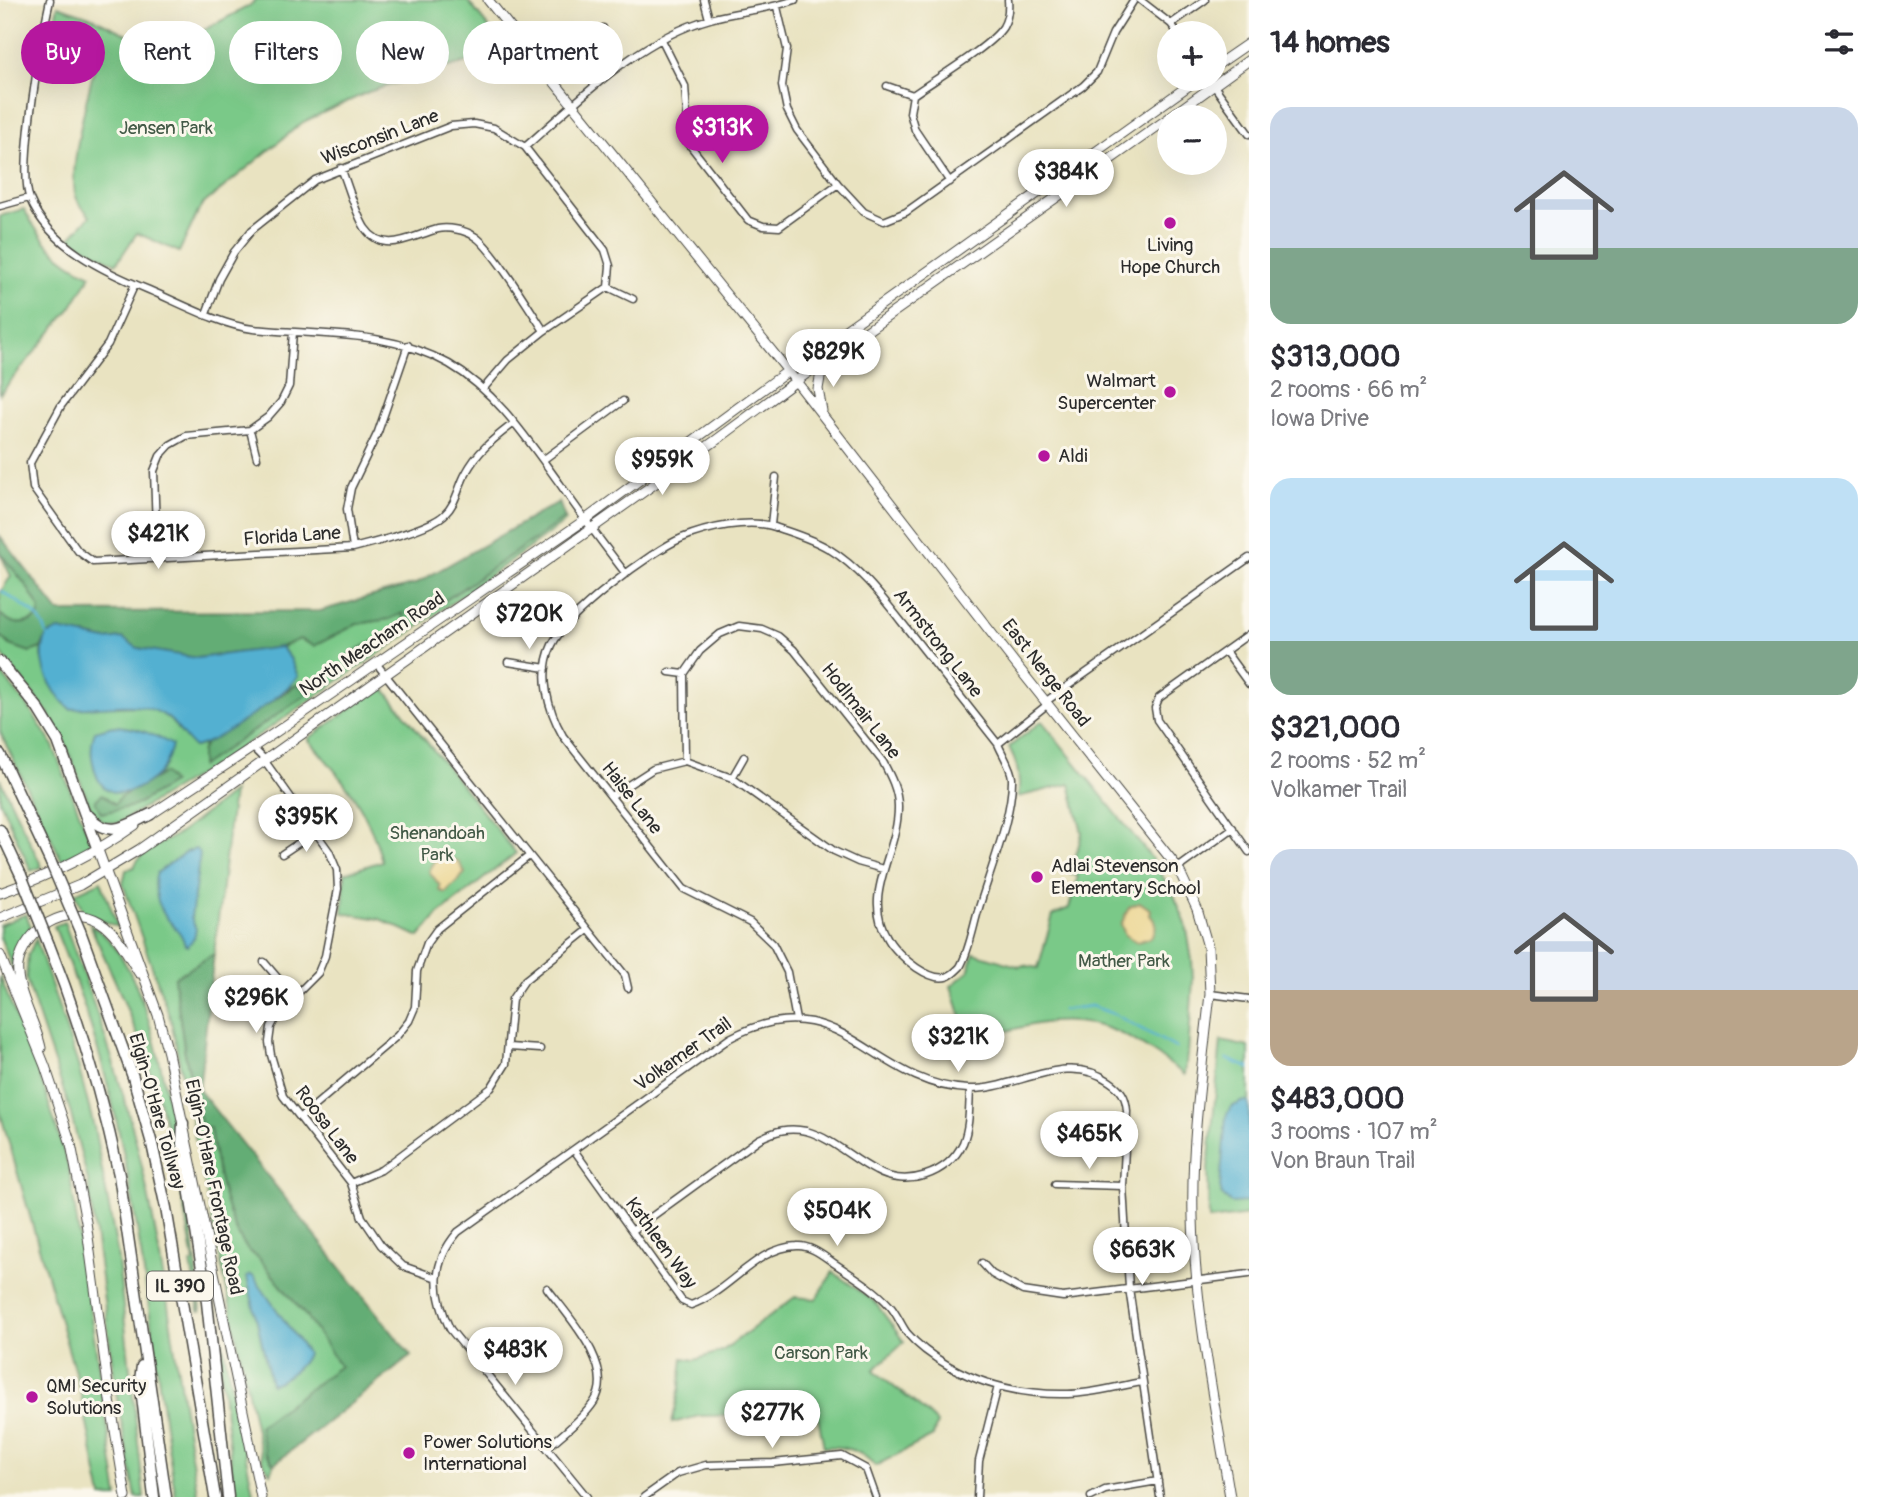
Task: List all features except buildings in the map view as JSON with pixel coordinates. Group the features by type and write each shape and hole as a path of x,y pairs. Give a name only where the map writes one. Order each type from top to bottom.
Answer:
{"highway":[{"path":"0,662 49,726 66,761 99,850"},
{"name":"Elgin-O'Hare Tollway","path":"0,754 80,931 133,1077 169,1220 215,1497"},
{"path":"85,811 102,828 112,830 151,814"},
{"name":"IL 390","path":"0,830 50,944 84,1041 108,1127 121,1186 166,1497"},
{"path":"183,1123 182,1144 205,1282 228,1497"},
{"path":"144,1349 140,1381 155,1497"}],"main road":[{"name":"East Nerge Road","path":"488,0 824,416 1046,703 1178,868 1197,909 1208,947 1210,994 1194,1145 1192,1213 1205,1348 1230,1497"},
{"path":"1227,58 1249,44"},
{"name":"North Meacham Road","path":"1227,73 1249,60"},
{"name":"North Meacham Road","path":"0,893 99,850 376,663 585,520 788,371 1181,91"},
{"name":"North Meacham Road","path":"1184,105 1200,91"},
{"name":"North Meacham Road","path":"0,918 80,885 141,849 823,361 1157,126"},
{"path":"823,361 818,389 824,416"},
{"name":"Elgin-O'Hare Frontage Road","path":"99,850 148,986 168,1052 261,1497"},
{"path":"45,1066 39,1039 18,978 18,964 36,931 56,919 78,915 99,922 119,941 148,986"},
{"path":"1,958 45,1066 71,1144 126,1497"}],"street":[{"path":"50,0 26,167 29,198 47,228 69,248 135,284 206,314 249,328 375,337 408,345 450,364 484,388 514,423 626,574"},
{"path":"704,0 709,19"},
{"path":"623,64 662,40 709,19 777,7 795,0"},
{"path":"950,181 915,130 910,113 914,95 988,42 1002,28 1009,10 1008,0"},
{"path":"777,7 787,50 782,86 787,110 797,130 838,184 864,212 884,220 906,212 1090,79 1106,53 1113,33 1134,0"},
{"path":"1140,0 1167,21"},
{"path":"1175,21 1205,0"},
{"path":"662,40 685,86 689,144 748,220 763,226 779,227 838,184"},
{"path":"599,84 525,147 605,250 610,266 608,287"},
{"path":"887,86 914,95"},
{"path":"1217,91 1249,135"},
{"name":"Wisconsin Lane","path":"206,314 219,279 234,252 252,230 315,180 451,126 474,124 494,128 525,147"},
{"path":"341,168 365,228 377,240 397,243 441,228 476,236 488,248 544,331"},
{"path":"0,206 29,198"},
{"name":"Florida Lane","path":"135,284 108,344 61,406 30,463 33,488 78,551 93,562 353,548 384,540 442,517 454,504 465,475 479,451 514,423"},
{"path":"608,287 633,299"},
{"path":"484,388 508,360 544,331 608,287"},
{"path":"157,558 154,471 160,456 170,445 186,436 250,430 268,417 281,402 289,386 293,332"},
{"path":"353,548 347,509 351,488 378,432 408,345"},
{"path":"542,460 623,401"},
{"path":"250,430 257,458"},
{"path":"771,525 776,477"},
{"name":"Armstrong Lane","path":"626,574 680,539 724,524 771,525 827,548 866,577 998,744 1012,774 1011,793 970,937 960,967 948,977"},
{"path":"998,744 1046,703 1249,558"},
{"name":"Haise Lane","path":"626,574 570,620 552,645 546,668 548,699 553,718 563,736 684,889 750,922 773,944 787,972 796,1020"},
{"name":"Hodlmair Lane","path":"684,674 700,651 720,635 739,626 762,629 778,636 794,650 883,761 893,782 899,805 896,830 877,898 881,923 887,938 897,952 911,963 935,978 948,977"},
{"path":"1249,634 1159,698 1155,708 1157,720 1249,852"},
{"path":"1225,651 1249,684"},
{"path":"508,662 546,668"},
{"path":"376,663 625,975 628,988"},
{"path":"669,672 684,674 685,761"},
{"name":"Roosa Lane","path":"252,747 265,760 329,851 337,870 338,889 325,956 318,973 278,1012 271,1027 269,1042 283,1096 351,1184 362,1217 382,1245 403,1266 437,1278"},
{"path":"732,778 744,757"},
{"path":"611,796 653,769 685,761 732,778 834,851 883,869"},
{"path":"1178,868 1233,828"},
{"path":"282,854 315,832"},
{"path":"300,1118 397,1036 409,1021 415,1007 417,971 426,943 438,929 529,856"},
{"path":"351,1184 381,1170 491,1088 506,1064 512,999 525,980 588,930"},
{"path":"264,961 293,996"},
{"path":"1210,994 1249,999"},
{"name":"Volkamer Trail","path":"437,1278 443,1256 458,1232 730,1038 752,1026 770,1021 822,1023 917,1078 943,1086 970,1089 994,1086 1060,1070 1084,1070 1104,1077 1119,1088 1126,1098 1123,1185"},
{"path":"509,1047 540,1049"},
{"path":"632,1231 759,1139 791,1128 824,1138 878,1173 899,1179 919,1178 937,1171 951,1160 963,1143 968,1124 970,1089"},
{"name":"Kathleen Way","path":"574,1150 682,1301 691,1305 704,1301 764,1257 782,1248 800,1245 818,1252 875,1291 892,1308 908,1334 927,1351 960,1371 998,1386 1032,1392 1070,1394 1142,1382"},
{"path":"1055,1184 1123,1185 1129,1288 1160,1497"},
{"path":"982,1263 992,1274 1023,1291 1063,1297 1249,1274"},
{"path":"437,1278 439,1305 450,1329 587,1497"},
{"path":"547,1288 585,1340 601,1375 596,1399 582,1417 547,1448"},
{"path":"977,1497 979,1461 998,1386"},
{"path":"644,1497 678,1473 706,1465 773,1463 842,1456 866,1469 876,1497"},
{"path":"1091,1497 1105,1490 1158,1481"}],"green space":[{"name":"Jensen Park","path":"256,0 467,0 484,21 463,21 463,63 449,67 449,21 356,21 356,84 393,84 368,92 303,122 201,206 179,252 137,233 116,264 69,239 90,216 77,199 74,187 75,169 90,84 105,84 105,24 119,31 119,84 215,84 215,24"},
{"name":"Jensen Park","path":"58,6 99,21 55,21"},
{"path":"24,209 51,248 69,263 91,275 71,308 0,394 0,216"},
{"path":"559,502 565,518 350,666 349,654 387,635 403,622 403,613 390,619 357,624 314,646 300,639 281,647 197,658 138,648 122,638 106,640 86,635 47,635 41,648 30,652 10,645 0,635 0,614 14,623 23,623 38,618 40,609 26,585 0,553 0,536 59,612 320,611 415,584"},
{"path":"565,518 566,521 401,639 213,766 118,823 103,822 92,811 66,745 49,714 0,652 0,635 10,645 30,652 41,648 43,662 117,707 139,706 156,710 169,719 194,747 205,744 201,752 202,765 298,684 286,690 298,676 290,658 281,647 300,639 314,646 357,624 389,619 403,612 403,622 387,635 349,654 350,666","holes":["166,764 156,777 164,773 172,783 101,813 115,804 120,797 137,789 117,792"]},
{"path":"0,553 26,585 40,609 38,618 18,624 0,614 0,593 11,576"},
{"path":"0,672 30,709 53,746 92,845 62,861 0,732"},
{"path":"298,684 308,694 201,766 201,752 205,744"},
{"name":"Shenandoah Park","path":"382,686 516,853 439,914 419,937 380,919 343,913 345,873 382,861 369,825 353,795 308,739"},
{"name":"Mather Park","path":"1042,721 1150,856 1174,895 1186,924 1193,980 1185,1075 1134,1040 1099,1026 1080,1022 1037,1024 968,1038 951,986 968,972 974,953 1020,967 1023,965 1038,968 1053,915 1069,908 1078,876 1071,874 1082,833 1070,784 1018,797 1018,771 1009,747"},
{"path":"164,773 172,783 134,806 101,813 95,801 102,794 115,804 120,797"},
{"path":"0,779 42,867 31,871 0,801"},
{"path":"233,792 214,954 174,978 185,1054 202,1127 210,1128 225,1199 239,1236 306,1316 340,1366 265,1453 274,1464 270,1473 262,1460 171,1021 123,884 126,870 134,867 142,855 181,832"},
{"path":"101,881 118,927 84,913 75,893"},
{"path":"26,914 31,927 18,948 13,969 0,937 0,925"},
{"path":"64,922 118,1076 143,1171 166,1293 198,1497 176,1497 127,1169 97,1048 54,926"},
{"path":"90,925 110,941 127,966 152,1031 186,1195 201,1311 191,1264 194,1263 185,1212 162,1109 133,1025"},
{"path":"36,939 78,1065 94,1127 117,1251 144,1497 136,1497 118,1405 88,1181 69,1107 26,979 28,955"},
{"path":"214,954 199,1090 411,1356 274,1464 265,1453 259,1426 340,1366 306,1316 239,1236 225,1199 210,1128 202,1127 185,1053 174,978"},
{"path":"0,976 45,1091 69,1169 118,1497 102,1497 80,1390 0,1112"},
{"path":"1221,1041 1249,1047 1249,1215 1209,1220 1208,1168"},
{"name":"Carson Park","path":"833,1272 875,1302 904,1342 874,1370 937,1423 933,1436 875,1466 852,1450 824,1447 816,1407 764,1415 699,1416 672,1423 683,1358 695,1360 722,1351 795,1297 816,1299"},
{"path":"216,1311 254,1497 235,1497"}],"sand":[{"path":"447,857 458,861 465,873 445,893 439,890 440,886 429,871 435,861"},
{"path":"1141,903 1151,910 1155,929 1150,938 1137,942 1125,935 1121,924 1129,908"}],"water":[{"path":"59,630 106,640 122,638 138,648 197,658 281,647 290,658 298,676 250,717 194,747 168,718 146,708 120,706 70,709 56,693 46,675 44,665 47,635"},
{"path":"113,726 144,731 172,745 167,761 159,772 145,784 128,792 120,793 104,787 98,779 93,763 91,747 95,731"},
{"path":"196,849 200,854 191,917 196,929 188,946 161,908 156,878 157,873 186,852"},
{"path":"1244,1101 1249,1102 1249,1202 1231,1203 1222,1195 1220,1187 1226,1116 1231,1107"},
{"path":"250,1275 307,1353 293,1372 271,1384 247,1277"}],"waterway":[{"path":"2,591 34,614 47,635"},
{"path":"1063,1010 1091,1006 1114,1014 1176,1048"},
{"path":"1227,1059 1249,1068"}],"place":[{"name":"Living Hope Church","path":"1170,223"},
{"name":"Walmart Supercenter","path":"1170,392"},
{"name":"Aldi","path":"1044,456"},
{"name":"Adlai Stevenson Elementary School","path":"1037,877"},
{"name":"QMI Security Solutions","path":"32,1397"},
{"name":"Power Solutions International","path":"409,1453"}]}
